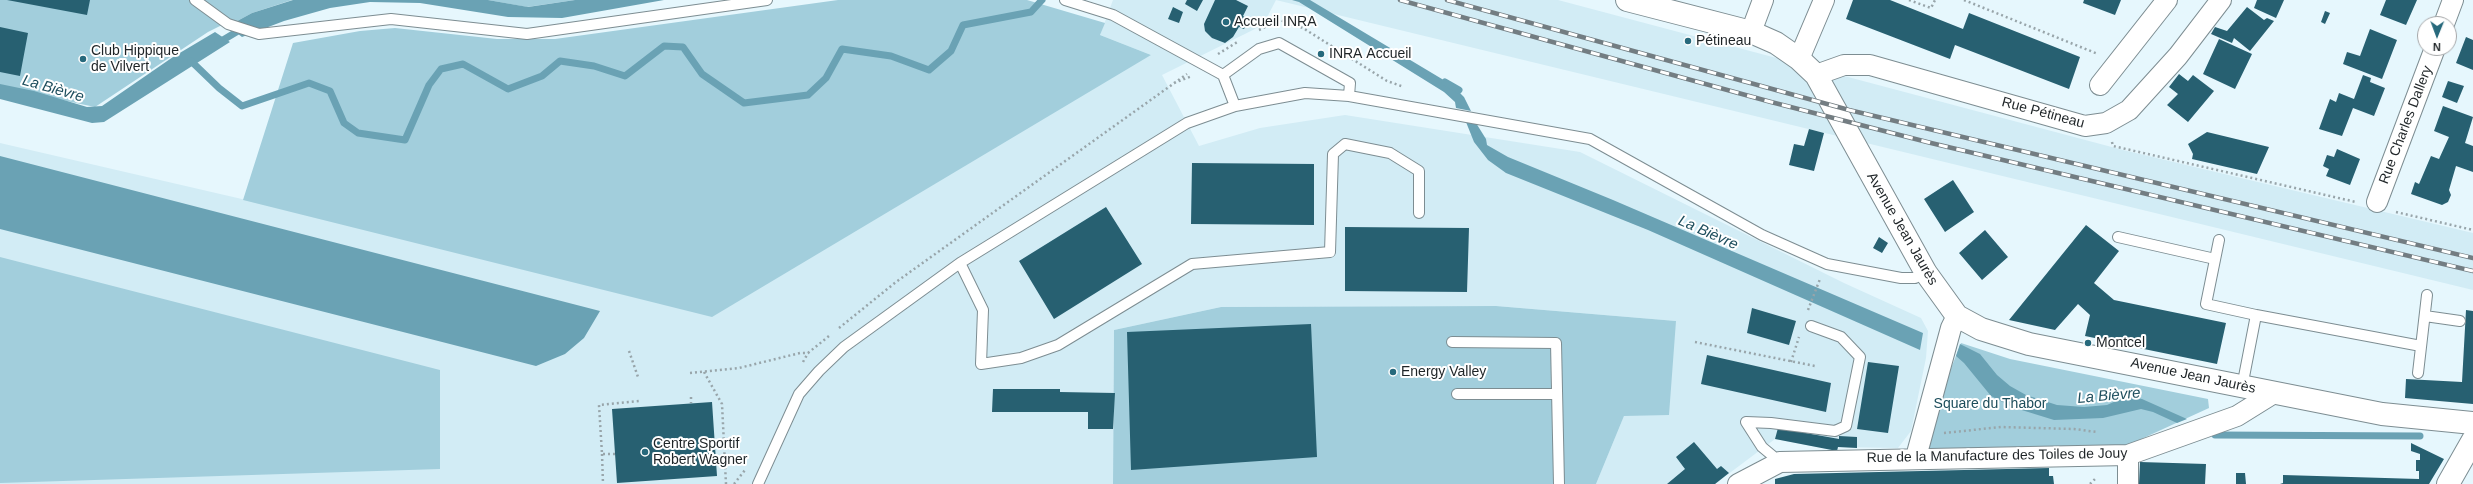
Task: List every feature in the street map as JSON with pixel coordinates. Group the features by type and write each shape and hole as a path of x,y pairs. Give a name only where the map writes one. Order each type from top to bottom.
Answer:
{"street":[{"name":"Avenue Jean Jaurès","path":"1627,0 1752,32 1776,44 1799,59 1816,75 1926,273 1957,316 1981,329 2029,344 2382,414 2473,423"},
{"path":"1752,32 1763,0"},
{"path":"1799,59 1824,0"},
{"path":"2100,85 2167,0"},
{"name":"Rue Pétineau","path":"1816,75 1844,65 1870,65 2085,126 2106,122 2129,110 2178,56 2221,0"},
{"path":"2447,16 2453,0"},
{"name":"Rue Charles Dallery","path":"2375,205 2432,56"},
{"path":"1916,457 1951,328 1957,316"},
{"name":"Rue de la Manufacture des Toiles de Jouy","path":"1738,484 1780,462 1916,457 2123,455 2237,416 2274,392"},
{"path":"2448,484 2473,440"},
{"path":"2123,455 2128,484"}],"lane":[{"path":"195,0 228,24 258,34 391,19 528,34 767,0"},
{"path":"1070,1 1113,14 1222,75 1235,106"},
{"path":"1222,75 1259,49 1279,43 1350,83 1349,96"},
{"path":"758,484 799,394 818,370 844,347 960,263 1188,123 1235,106 1305,93 1349,96 1590,139 1762,235 1827,264 1900,278 1915,278 1926,273"},
{"path":"960,263 983,310 982,364 1021,358 1058,345 1192,264 1330,252 1332,154 1345,144 1390,153 1419,171 1419,212"},
{"path":"2118,237 2215,258"},
{"path":"2219,240 2206,304 2256,315 2421,346"},
{"path":"2418,373 2427,295"},
{"path":"2242,387 2256,315"},
{"path":"2425,316 2460,321"},
{"path":"1780,462 1762,447 1746,422 1771,423 1835,431 1846,426 1860,357 1841,337 1811,326"},
{"path":"1452,342 1556,343 1559,484"},
{"path":"1457,394 1557,394"}],"path":[{"path":"1909,0 1931,8 1935,0"},
{"path":"1964,0 2118,62"},
{"path":"2110,136 2113,146 2375,205 2473,230"},
{"path":"1809,304 1818,285"},
{"path":"1695,342 1815,366"},
{"path":"629,351 638,377"},
{"path":"704,372 722,404 726,484"},
{"path":"691,397 691,403"},
{"path":"603,484 599,405 639,401"},
{"path":"1922,436 2000,427 2074,429 2102,433 2123,455"},
{"path":"602,454 615,454"}],"shaded area":[{"path":"293,0 488,0 528,7 575,0 664,0 562,18 508,17 420,3 370,2 330,8 284,21 242,37 228,26 252,13"},
{"path":"1113,0 1276,0 1263,25 1162,75 1199,146 1260,128 1345,115 1580,152 1844,283 1921,318 1928,331 1926,358 1911,431 1898,448 1838,447 1837,451 1775,439 1715,484 1596,484 1624,416 1676,321 1496,306 1221,307 1114,330 1113,484 0,484 0,143 272,206 1151,55 1100,35"},
{"path":"1276,0 1558,0 2123,150 2473,233 2473,290"},
{"path":"1292,0 1310,0 1452,85 1464,97 1471,111 1456,108 1455,102 1444,92 1299,2"},
{"path":"215,32 230,42 104,122 92,123 0,99 0,84 34,91 87,107 102,106 173,57"},
{"path":"1466,122 1476,123 1486,139 1487,145 1508,157 1613,200 1923,333 1920,350 1648,230 1506,173 1488,160 1474,142"},
{"path":"0,156 600,311 584,338 565,354 536,366 0,229"},
{"path":"1960,344 1980,354 1997,375 2010,386 2026,395 2057,405 2084,407 2107,405 2127,396 2142,399 2187,419 2177,423 2153,412 2141,409 2103,418 2054,420 2012,407 1991,396 1964,363 1956,356"}],"green space":[{"name":"Club Hippique de Vilvert","path":"0,0 292,0 252,13 228,26 230,21 208,32 95,107 0,87"},
{"path":"488,0 575,0 527,7"},
{"path":"838,0 1027,0 1105,23 1100,35 1151,55 712,317 243,200 293,43 360,31 395,28 497,39 555,39"},
{"path":"0,257 440,370 440,469 0,483"},
{"name":"Energy Valley","path":"1496,306 1676,321 1669,415 1624,416 1596,484 1113,484 1114,330 1221,307"},
{"name":"Square du Thabor","path":"1961,343 2010,359 2208,399 2209,408 2126,446 1916,457"}],"building":[{"path":"7,0 90,0 87,15"},
{"path":"1187,0 1203,0 1197,11 1185,4"},
{"name":"Accueil INRA","path":"1215,0 1236,0 1248,6 1243,16 1249,20 1244,29 1239,27 1233,37 1225,43 1212,38 1205,31 1204,24"},
{"path":"1853,0 1890,0 1963,29 1969,13 2080,57 2069,89 1955,45 1950,59 1846,19"},
{"path":"2084,0 2121,0 2115,15 2083,3"},
{"path":"2257,0 2284,0 2276,18 2254,8"},
{"path":"2386,0 2417,0 2406,25 2380,15"},
{"path":"1173,7 1183,12 1179,23 1168,19"},
{"path":"2247,7 2264,20 2267,18 2274,21 2250,51 2234,38 2232,43 2211,34 2215,27 2227,31"},
{"path":"2325,11 2330,13 2325,24 2321,22"},
{"path":"0,27 28,33 20,76 0,72"},
{"path":"2370,29 2397,40 2382,79 2343,64 2347,52 2360,56"},
{"path":"2466,37 2473,40 2473,70 2456,63"},
{"path":"2219,39 2252,54 2235,89 2203,74"},
{"path":"2179,74 2188,81 2193,75 2214,91 2188,122 2167,105 2178,94 2169,87"},
{"path":"2363,75 2371,78 2370,82 2385,88 2374,116 2353,108 2342,136 2319,129 2330,99 2336,102 2339,93 2354,99"},
{"path":"2448,81 2464,86 2457,103 2442,97"},
{"path":"2443,106 2473,117 2465,143 2473,146 2473,172 2456,166 2449,190 2451,195 2448,202 2442,205 2411,194 2415,182 2419,184 2431,156 2439,159 2449,137 2434,131"},
{"path":"1809,129 1824,133 1814,171 1789,165 1794,144 1804,146"},
{"path":"2207,132 2269,147 2257,174 2192,159 2193,154 2188,144"},
{"path":"2337,149 2360,159 2350,185 2326,176 2329,169 2323,166 2327,155 2334,157"},
{"path":"1192,163 1314,164 1314,225 1191,224"},
{"path":"1953,180 1974,212 1945,232 1924,199"},
{"path":"1106,207 1142,264 1054,319 1019,261"},
{"path":"2086,225 2119,251 2094,283 2114,300 2226,323 2217,364 2139,348 2140,345 2129,343 2129,345 2085,336 2090,315 2078,304 2055,330 2009,320"},
{"path":"1345,227 1469,228 1467,292 1345,291"},
{"path":"1985,230 2008,257 1982,280 1959,253"},
{"path":"1879,237 1888,243 1882,253 1873,248"},
{"path":"1752,308 1796,321 1789,345 1747,333"},
{"path":"2466,310 2473,311 2473,404 2405,398 2406,379 2462,382"},
{"path":"1311,324 1317,457 1131,470 1127,332"},
{"path":"1707,355 1831,383 1826,412 1701,384"},
{"path":"1868,362 1899,366 1888,433 1857,429"},
{"path":"993,389 1060,389 1060,392 1115,393 1113,429 1088,429 1088,412 992,412"},
{"path":"712,402 717,476 617,483 612,409"},
{"path":"1778,428 1839,439 1839,436 1857,437 1857,448 1838,447 1837,451 1775,439"},
{"path":"1694,442 1717,469 1721,466 1729,473 1715,484 1667,484 1685,469 1676,457"},
{"path":"2411,443 2444,459 2429,484 2280,484 2283,483 2283,475 2419,479 2419,471 2416,471 2416,460 2420,460 2420,454 2411,451"},
{"path":"2140,462 2206,464 2205,484 2139,484"},
{"path":"2049,468 2049,476 2053,476 2054,484 1775,484 1775,479 1794,474"},
{"path":"2236,473 2245,473 2246,484 2236,484"}],"waterway":[{"path":"191,61 219,88 242,106 309,83 330,91 344,123 358,133 405,140 429,85 441,69 463,64 508,89 542,76 560,61 594,66 625,76 664,46 683,47 702,74 744,103 808,95 826,78 842,49 891,56 929,70 951,51 963,25 1031,12 1042,0"},
{"name":"La Bièvre","path":"218,43 243,28"},
{"name":"La Bièvre","path":"1445,82 1459,90"},
{"name":"La Bièvre","path":"2215,435 2420,436"}],"railway":[{"path":"1400,0 1771,102 1931,143 2473,271"},
{"path":"1447,0 1849,110 2473,258"}],"place":[{"name":"Accueil INRA","path":"1226,22"},
{"name":"Pétineau","path":"1688,41"},
{"name":"INRA Accueil","path":"1321,54"},
{"name":"Club Hippique de Vilvert","path":"83,59"},
{"name":"Montcel","path":"2088,343"},
{"name":"Energy Valley","path":"1393,372"},
{"name":"Centre Sportif Robert Wagner","path":"645,452"}]}
